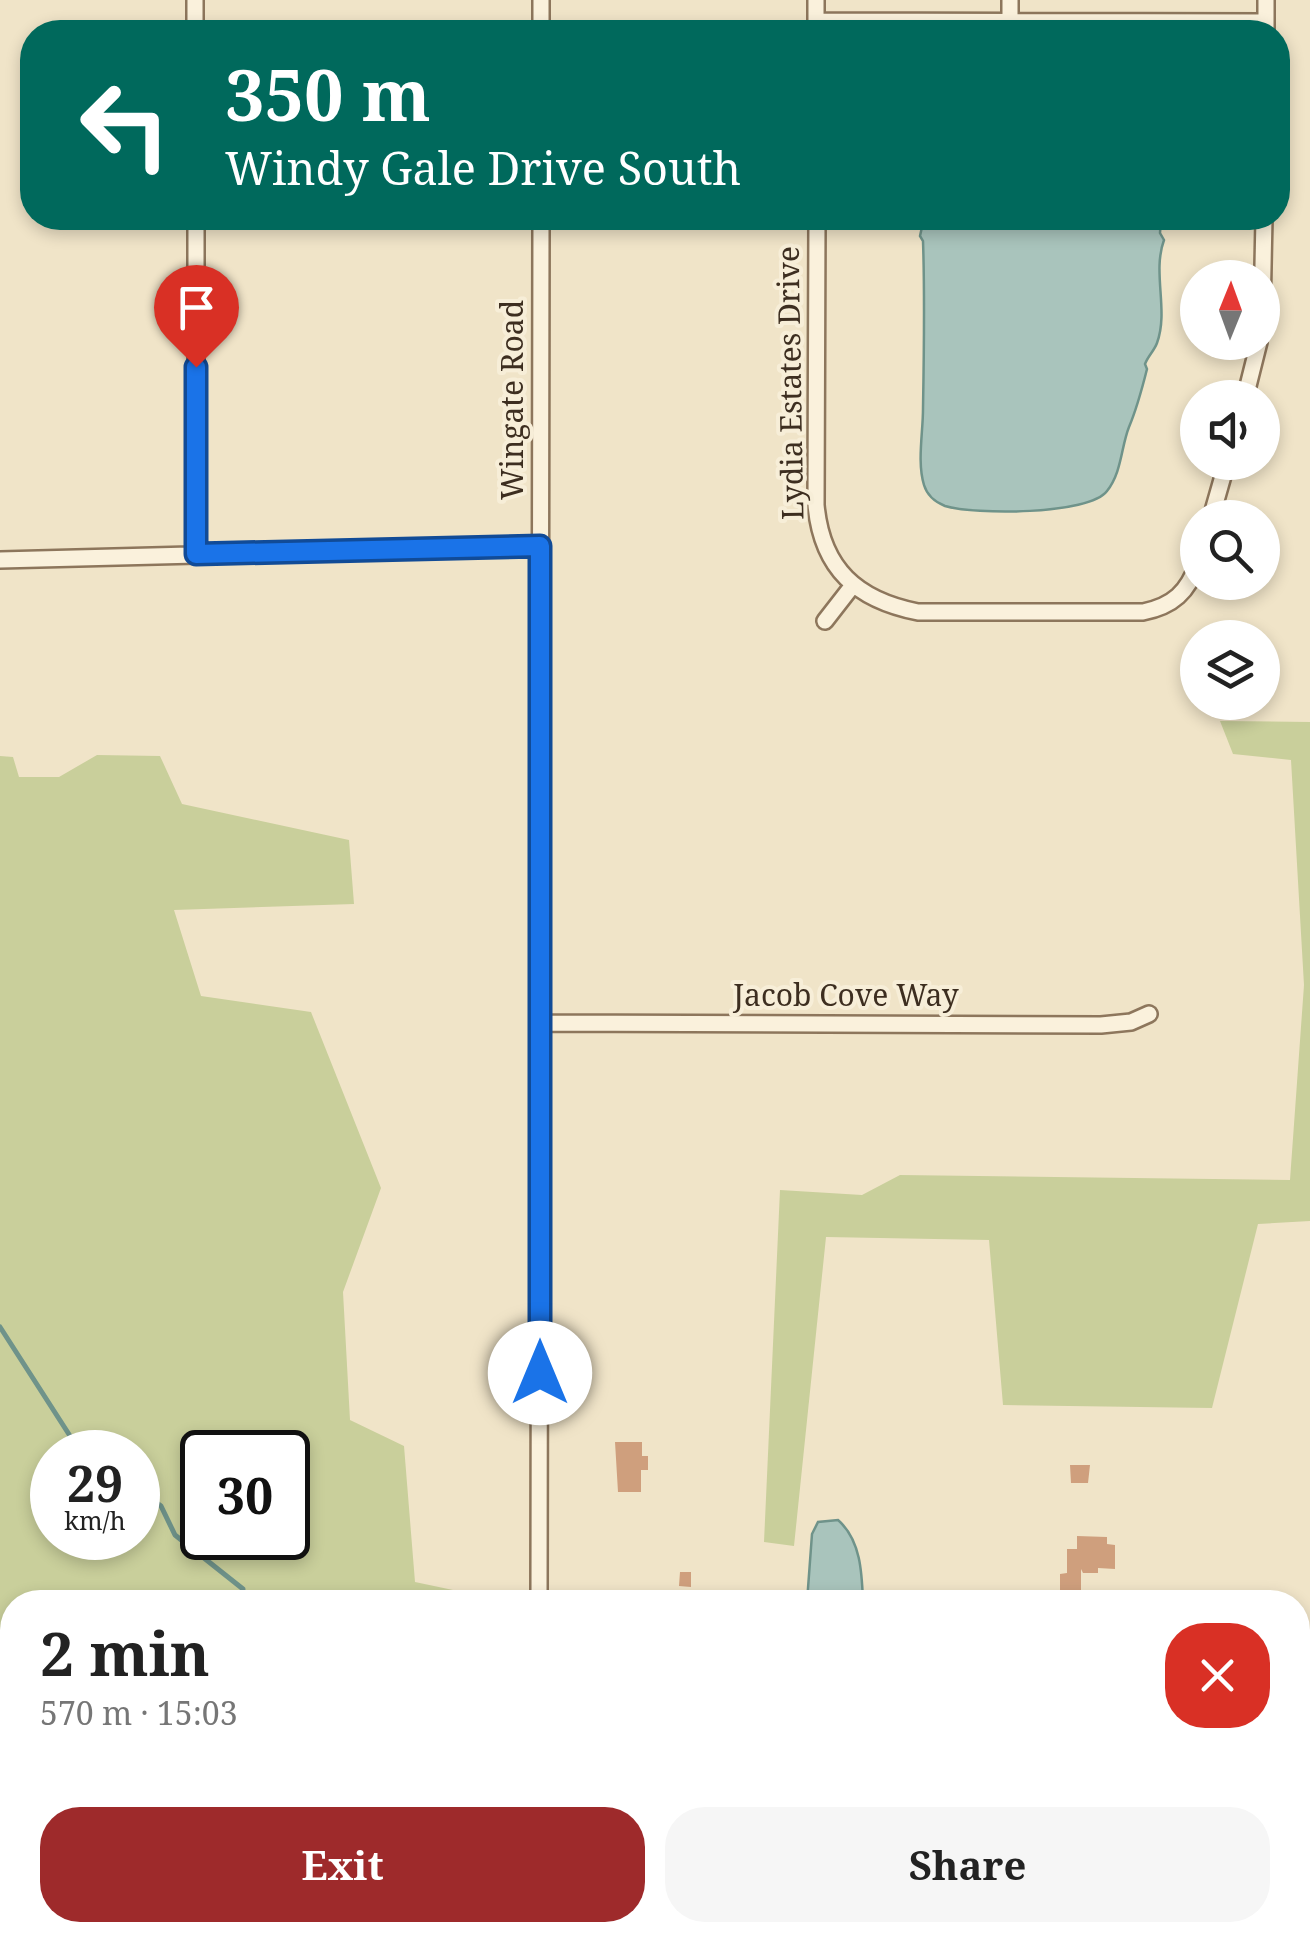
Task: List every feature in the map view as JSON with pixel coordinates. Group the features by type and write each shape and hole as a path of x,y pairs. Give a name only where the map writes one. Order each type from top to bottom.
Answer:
{"street":[{"path":"196,230 196,554"},
{"name":"Wingate Road","path":"539,1590 541,230"},
{"name":"Lydia Estates Drive","path":"817,230 816,505 824,545 833,563 853,585 872,598 918,612 1143,612 1180,595"},
{"path":"1263,260 1264,230"},
{"path":"0,560 540,546"},
{"path":"825,621 853,585"},
{"name":"Jacob Cove Way","path":"540,1023 1101,1025 1131,1022 1149,1014"}],"green space":[{"path":"1220,721 1310,722 1310,1221 1258,1224 1212,1408 1003,1405 989,1240 826,1237 794,1546 764,1542 780,1190 862,1195 900,1175 1290,1180 1304,985 1291,760 1233,754"},
{"path":"97,755 160,756 182,804 349,840 354,904 174,910 201,996 311,1012 381,1188 343,1292 350,1420 404,1446 415,1582 453,1590 0,1590 0,756 13,757 19,777 59,777"}],"water":[{"path":"921,230 1160,230 1164,240 1160,330 1145,364 1147,369 1116,476 1107,491 1096,499 1055,509 980,511 945,506 927,492 921,457 924,304"},
{"path":"838,1520 846,1528 856,1547 862,1590 808,1590 812,1534 818,1522"}],"building":[{"path":"615,1442 642,1442 648,1470 641,1470 641,1492 618,1492"},
{"path":"1070,1465 1090,1465 1088,1483 1071,1483"},
{"path":"1077,1536 1107,1537 1107,1544 1115,1545 1115,1569 1098,1568 1098,1573 1083,1573 1081,1569 1081,1590 1060,1590 1060,1574 1067,1573 1067,1549 1077,1549"},
{"path":"680,1572 691,1572 691,1587 679,1586"}],"waterway":[{"path":"0,1327 66,1430"},
{"path":"160,1505 175,1535 243,1590"}],"route":[{"path":"196,367 196,554 540,546 540,1373"}]}
